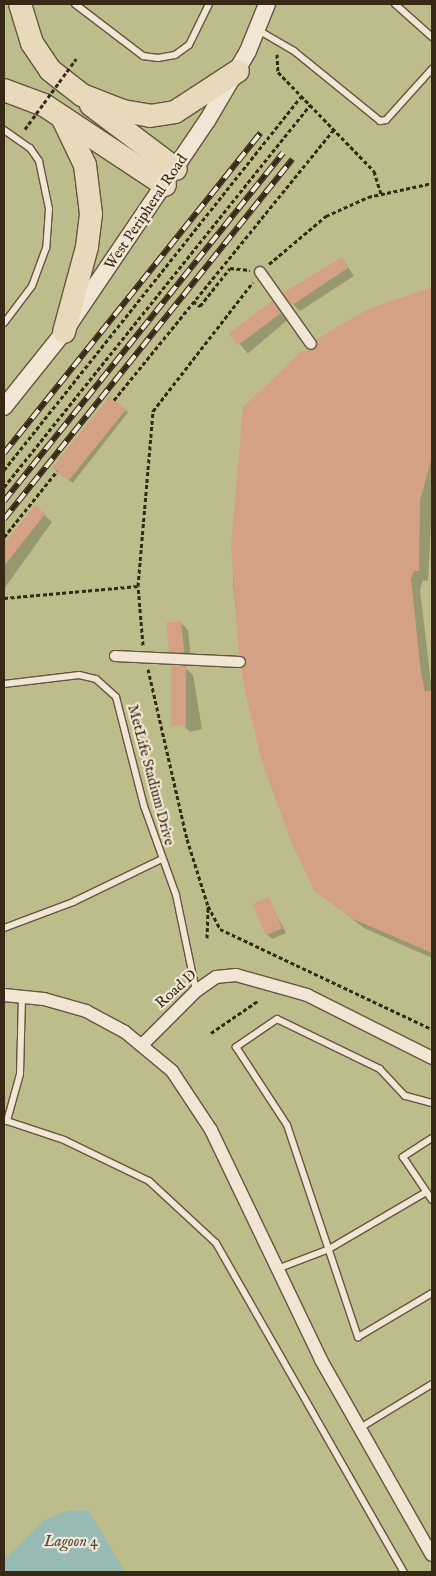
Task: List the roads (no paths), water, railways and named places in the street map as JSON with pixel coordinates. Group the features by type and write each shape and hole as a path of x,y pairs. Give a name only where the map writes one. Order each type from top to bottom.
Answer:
{"highway":[{"path":"20,4 26,29 40,58 61,82 82,95 123,111 164,115 189,105 238,71"},
{"path":"4,90 26,96 170,177"},
{"path":"82,95 170,177"},
{"path":"62,117 85,165 91,214 87,247 64,332"}],"street":[{"name":"West Peripheral Road","path":"4,407 64,332 170,177 238,71 258,30 266,4"},
{"path":"260,272 312,344"},
{"path":"114,656 240,662"},
{"name":"Road D","path":"143,1044 196,991 225,974 264,980 307,996 432,1058"},
{"path":"4,995 22,996 86,1011 143,1044 172,1071 211,1130 277,1269 360,1428 432,1555"}],"lane":[{"path":"75,4 143,56 158,58 176,55 189,45 209,4"},
{"path":"395,4 432,37"},
{"path":"258,30 294,51 380,121 386,120 432,69"},
{"path":"4,130 30,148 39,161 49,210 46,248 32,286 4,323"},
{"name":"MetLife Stadium Drive","path":"4,684 79,675 111,690 120,705 162,859 176,895 196,991"},
{"name":"MetLife Stadium Drive","path":"4,928 52,912 162,859"},
{"path":"22,996 20,1074 7,1122 64,1140 149,1181 216,1243 404,1572"},
{"path":"432,1103 405,1096 380,1069 277,1019 236,1047 287,1125 358,1337 432,1294"},
{"path":"432,1138 403,1157 432,1200"},
{"path":"277,1269 329,1249 426,1192"},
{"path":"360,1428 432,1384"}],"water":[{"name":"Lagoon 4","path":"70,1510 89,1511 125,1572 4,1572 4,1561 44,1520"}],"railway":[{"path":"4,453 260,133"},
{"path":"4,501 283,153"},
{"path":"4,519 292,159"}]}
